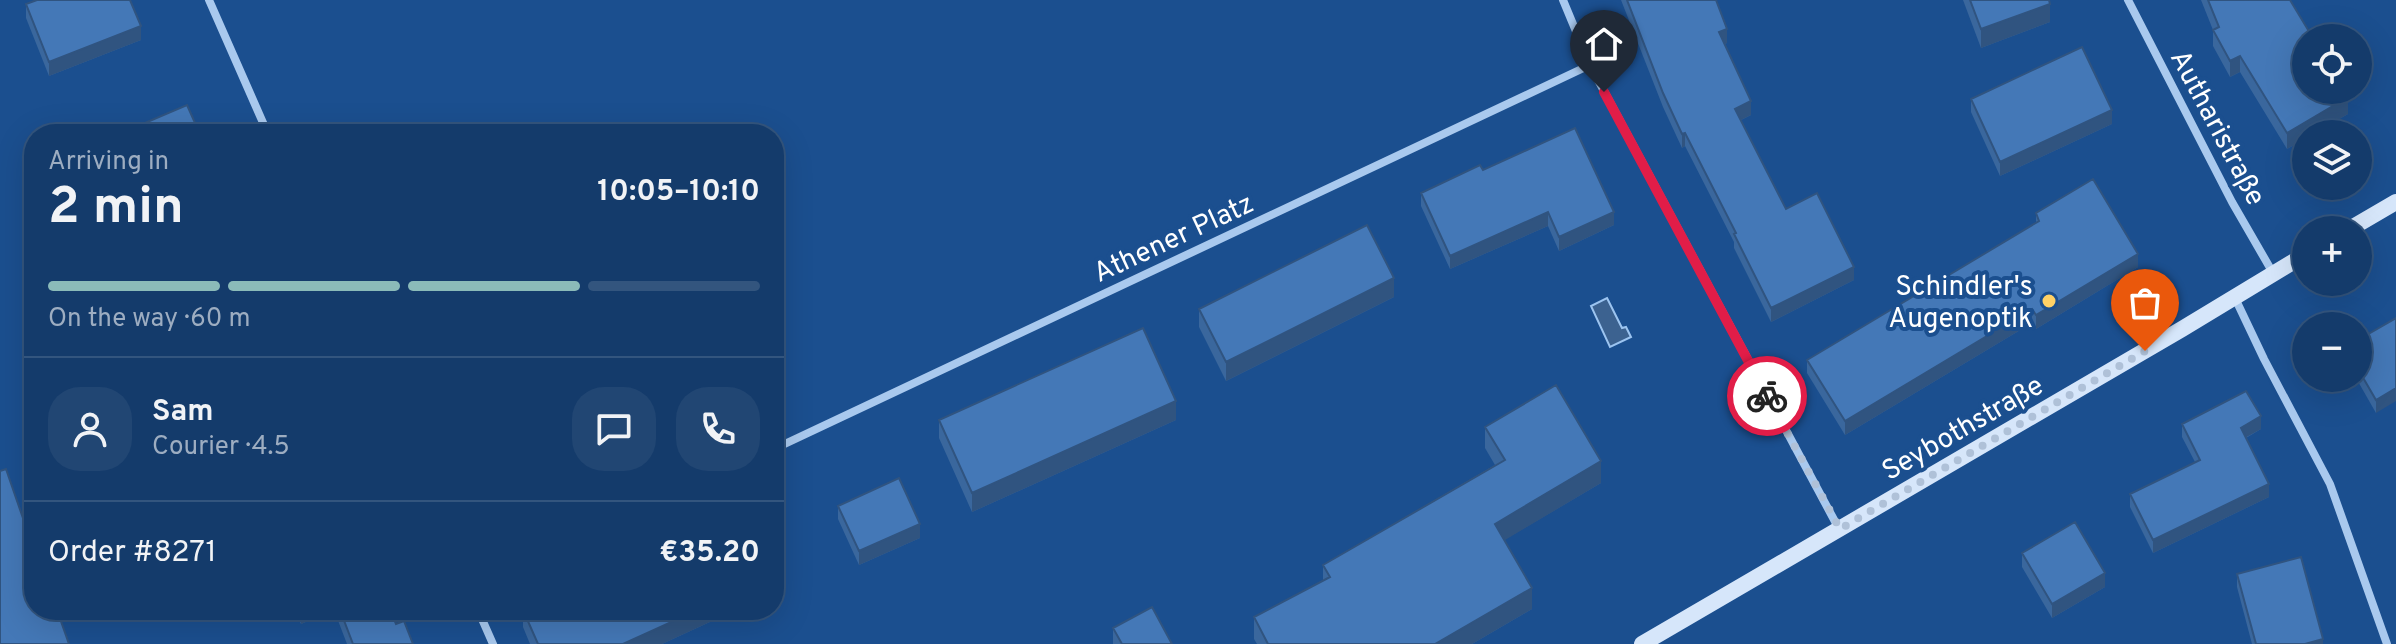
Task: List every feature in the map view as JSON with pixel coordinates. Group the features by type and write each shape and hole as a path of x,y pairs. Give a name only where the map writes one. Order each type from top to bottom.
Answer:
{"street":[{"path":"209,0 264,124"},
{"path":"1563,0 1590,65 1840,529"},
{"name":"Autharistraße","path":"2128,0 2232,202 2273,273"},
{"name":"Athener Platz","path":"784,444 1590,65"},
{"path":"2372,216 2396,202"},
{"name":"Seybothstraße","path":"1642,644 2292,262"},
{"path":"2235,297 2330,484 2387,644 2396,641"},
{"path":"482,620 493,644"}],"water":[{"path":"1607,298 1622,328 1626,327 1631,337 1610,347 1591,306"}],"building":[{"path":"37,0 130,0 141,26 49,62 26,4"},
{"path":"1627,0 1716,0 1727,29 1719,32 1751,101 1735,109 1786,209 1817,193 1854,267 1771,308 1685,133 1682,134"},
{"path":"1970,0 2049,0 2050,4 1981,29"},
{"path":"2208,0 2290,0 2305,24 2292,24 2292,104 2336,104 2309,120 2292,120 2292,130 2287,133 2240,56 2230,61 2213,30 2219,27"},
{"path":"2082,47 2112,110 2000,162 1971,99"},
{"path":"187,105 196,124 142,124"},
{"path":"1575,128 1614,212 1559,237 1548,212 1450,256 1421,193 1480,165 1483,170"},
{"path":"2093,179 2138,254 2036,315 2032,309 1845,421 1807,360 2039,221 2036,213"},
{"path":"1367,225 1394,278 1226,362 1199,309"},
{"path":"2396,318 2396,388 2376,400 2371,392 2372,332"},
{"path":"1143,328 1176,401 972,493 939,420"},
{"path":"1556,385 1601,461 1495,524 1532,588 1435,644 1268,644 1254,617 1330,577 1323,565 1505,460 1485,427"},
{"path":"2246,391 2261,416 2241,428 2269,484 2153,540 2130,494 2200,460 2182,424"},
{"path":"6,469 24,521 24,620 61,620 69,644 0,644 0,471"},
{"path":"899,478 920,524 859,551 838,506"},
{"path":"2075,522 2105,573 2052,604 2022,553"},
{"path":"2301,557 2323,639 2305,644 2256,644 2237,574"},
{"path":"1152,607 1172,644 1122,644 1113,628"},
{"path":"344,620 394,620 396,624 404,621 413,644 353,644"},
{"path":"527,620 676,620 623,644 538,644"}],"way so far":[{"path":"1767,396 1840,529 2145,351"}],"place":[{"name":"Schindler's Augenoptik","path":"2049,301"}],"route":[{"path":"1604,92 1767,396"}]}
